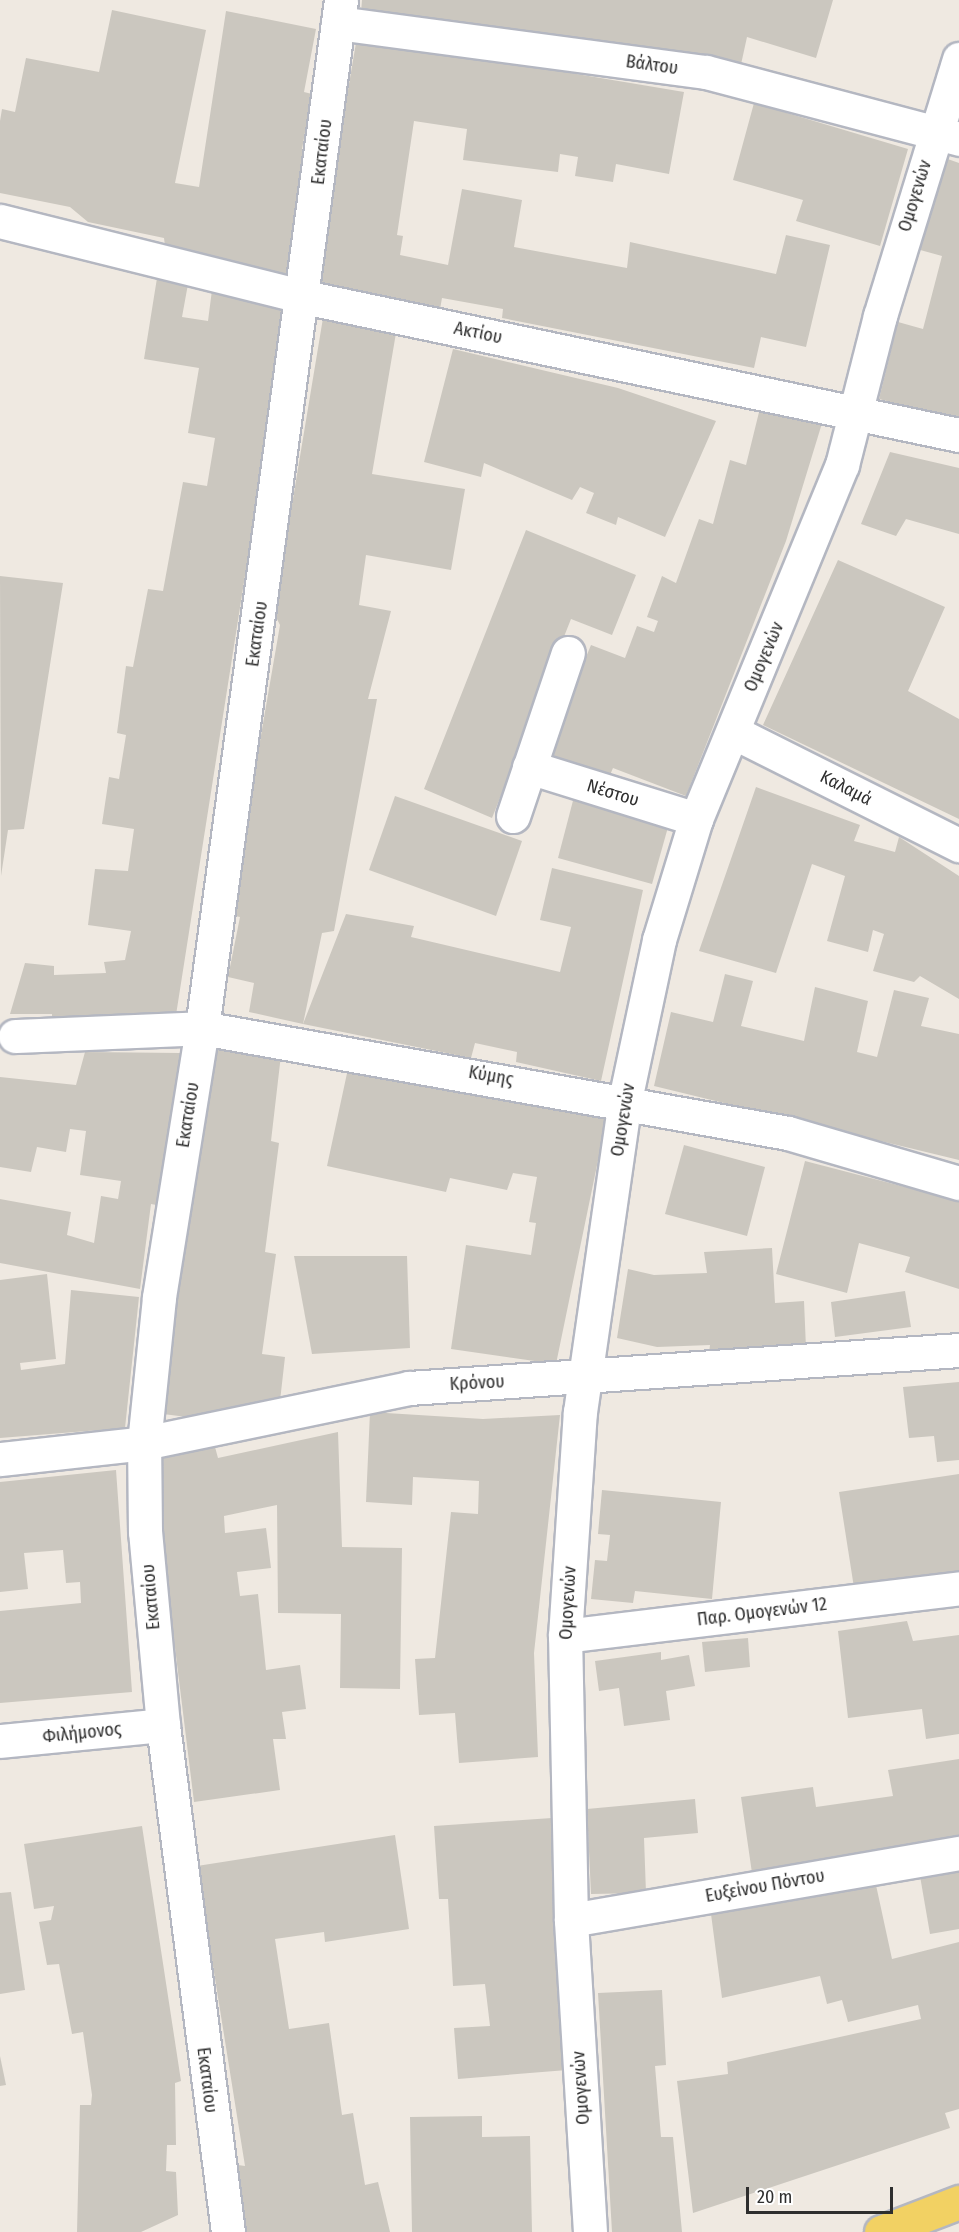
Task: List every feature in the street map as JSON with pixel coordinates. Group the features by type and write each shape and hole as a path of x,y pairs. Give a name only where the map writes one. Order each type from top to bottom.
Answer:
{"main road":[{"path":"881,2232 959,2202"}],"street":[{"name":"Βάλτου","path":"340,11 706,72 947,135"},
{"name":"Εκαταίου","path":"228,2232 163,1725 145,1532 144,1443 159,1297 202,1028 304,297 340,11"},
{"name":"Ομογενών","path":"590,2232 571,1920 565,1636 585,1378 626,1100 659,940 696,819 829,502 856,411 947,135 959,59"},
{"name":"Ακτίου","path":"0,221 304,297 856,411 959,435"},
{"path":"513,816 568,653"},
{"name":"Καλαμά","path":"733,732 959,845"},
{"name":"Νέστου","path":"529,767 696,819"},
{"name":"Κύμης","path":"15,1036 202,1028 626,1100 788,1133 959,1183"},
{"name":"Κρόνου","path":"0,1459 144,1443 409,1388 585,1378 959,1350"},
{"name":"Παρ. Ομογενών 12","path":"565,1636 959,1588"},
{"name":"Φιλήμονος","path":"0,1741 163,1725"},
{"name":"Ευξείνου Πόντου","path":"571,1920 959,1853"}],"building":[{"path":"362,0 833,0 816,58 747,37 740,69 361,13"},
{"path":"112,10 206,30 175,183 199,187 226,11 316,29 304,92 312,94 302,149 311,151 286,274 165,246 164,238 88,222 70,207 0,193 2,109 15,112 26,58 99,72"},
{"path":"357,37 684,92 669,174 616,164 613,182 575,176 578,157 560,154 558,172 463,160 467,129 414,121 397,235 403,236 400,255 448,265 462,189 522,200 514,247 627,268 630,242 776,274 786,235 830,245 806,347 761,337 754,368 502,318 503,309 442,298 439,315 314,289"},
{"path":"754,103 908,149 880,246 796,221 803,200 733,180"},
{"path":"942,157 959,163 959,420 879,399 898,322 923,329 942,256 913,248"},
{"path":"157,278 188,284 182,317 208,321 212,290 288,302 176,1015 52,1021 52,1014 10,1014 25,963 54,966 54,975 106,973 104,962 125,960 131,931 88,925 95,869 128,871 134,829 102,824 109,777 119,779 126,735 117,733 126,666 133,667 148,589 163,591 183,482 207,486 215,438 188,433 199,368 144,359"},
{"path":"323,318 396,333 372,474 465,489 451,570 366,555 359,605 391,611 368,699 377,699 334,931 322,933 303,1024 249,1012 254,983 228,977 240,917 230,915 280,625 274,613"},
{"path":"453,349 618,388 716,421 665,537 618,517 616,525 586,513 594,493 580,487 572,500 484,463 481,477 424,462"},
{"path":"761,404 823,420 786,541 686,796 613,768 607,782 545,755 591,645 625,658 637,626 654,632 658,621 647,617 662,576 676,583 699,519 713,524 730,460 746,465"},
{"path":"890,452 959,468 959,534 906,519 896,536 861,524"},
{"path":"526,530 636,575 612,635 571,619 492,818 424,789"},
{"path":"838,560 945,607 908,691 959,719 959,819 763,725"},
{"path":"0,576 63,583 24,829 8,830 1,876"},
{"path":"756,787 860,825 854,841 895,852 899,837 959,876 959,999 920,976 914,982 873,971 884,934 873,930 868,952 827,941 845,876 812,864 776,973 699,951"},
{"path":"575,793 670,820 652,884 558,858"},
{"path":"395,796 522,841 496,916 369,870"},
{"path":"552,868 643,890 601,1081 516,1062 517,1052 475,1043 471,1058 303,1024 346,914 414,926 411,937 560,972 571,927 540,920"},
{"path":"725,974 753,981 741,1026 804,1041 815,987 868,1001 857,1052 877,1057 894,990 929,998 921,1026 959,1034 959,1160 654,1086 671,1012 713,1022"},
{"path":"211,1045 281,1055 271,1141 279,1143 265,1252 276,1254 262,1354 285,1357 280,1401 203,1419 163,1414"},
{"path":"85,1052 180,1053 162,1206 151,1204 140,1289 0,1263 0,1199 71,1212 67,1235 94,1243 101,1196 118,1199 121,1181 80,1175 86,1131 70,1129 66,1152 37,1147 31,1172 0,1167 0,1077 76,1085"},
{"path":"349,1064 525,1105 531,1097 608,1112 556,1364 451,1349 466,1245 531,1255 536,1223 529,1222 537,1177 513,1173 507,1190 450,1178 446,1192 327,1166"},
{"path":"684,1145 765,1167 747,1236 665,1214"},
{"path":"805,1161 959,1201 959,1289 905,1272 910,1257 859,1243 847,1293 776,1274"},
{"path":"772,1248 775,1303 804,1301 806,1348 709,1353 710,1345 657,1347 617,1338 628,1269 654,1275 707,1273 704,1252"},
{"path":"294,1256 407,1256 410,1348 312,1354"},
{"path":"47,1274 56,1359 20,1363 21,1370 65,1364 71,1290 139,1297 125,1428 0,1438 0,1280"},
{"path":"905,1291 911,1327 835,1337 831,1302"},
{"path":"959,1382 959,1460 937,1462 934,1436 909,1438 903,1387"},
{"path":"370,1412 483,1419 560,1415 534,1653 538,1757 459,1763 455,1713 419,1715 415,1659 435,1658 451,1512 478,1514 479,1481 413,1477 412,1505 366,1502"},
{"path":"338,1432 342,1547 402,1548 400,1689 340,1688 341,1614 278,1613 277,1505 224,1516 225,1533 266,1528 271,1568 237,1572 240,1596 258,1594 266,1670 300,1665 306,1709 282,1712 286,1739 273,1739 280,1790 194,1802 152,1461 215,1447 218,1458"},
{"path":"116,1470 132,1692 0,1703 0,1611 81,1603 80,1582 66,1583 63,1550 24,1553 28,1589 0,1592 0,1482"},
{"path":"959,1474 959,1577 855,1594 839,1492"},
{"path":"602,1490 721,1502 712,1599 635,1591 633,1603 591,1599 595,1560 607,1561 610,1535 598,1534"},
{"path":"907,1621 913,1641 959,1635 959,1734 926,1739 922,1709 848,1718 838,1631"},
{"path":"748,1638 750,1667 705,1672 702,1642"},
{"path":"661,1652 661,1660 689,1655 695,1686 666,1691 670,1720 624,1726 619,1688 599,1691 595,1661"},
{"path":"959,1759 959,1840 752,1873 741,1797 813,1787 816,1807 893,1796 888,1770"},
{"path":"695,1799 698,1833 644,1838 646,1893 591,1894 587,1809"},
{"path":"552,1818 567,2070 458,2079 454,2028 490,2026 485,1984 453,1986 448,1899 439,1899 434,1826"},
{"path":"142,1826 181,2081 175,2083 176,2145 167,2145 166,2171 176,2172 178,2215 141,2232 77,2232 80,2105 91,2105 92,2095 83,2032 72,2034 59,1964 47,1965 39,1922 51,1920 54,1906 34,1909 24,1844"},
{"path":"395,1835 409,1929 325,1942 324,1932 275,1939 289,2029 329,2023 342,2115 353,2113 365,2185 378,2182 390,2232 245,2232 238,2165 245,2166 197,1866"},
{"path":"959,1869 959,1929 930,1934 920,1876"},
{"path":"876,1885 892,1959 959,1942 959,2109 945,2113 950,2128 693,2213 677,2081 728,2074 727,2062 921,2019 918,2005 848,2022 842,2000 827,2004 820,1976 722,1998 711,1914"},
{"path":"11,1892 25,1990 0,1994 0,1893"},
{"path":"662,1990 666,2065 655,2066 661,2137 673,2137 682,2232 612,2232 598,1993"},
{"path":"0,2056 6,2085 0,2086"},
{"path":"482,2116 482,2137 530,2136 532,2232 412,2232 410,2117"}]}
